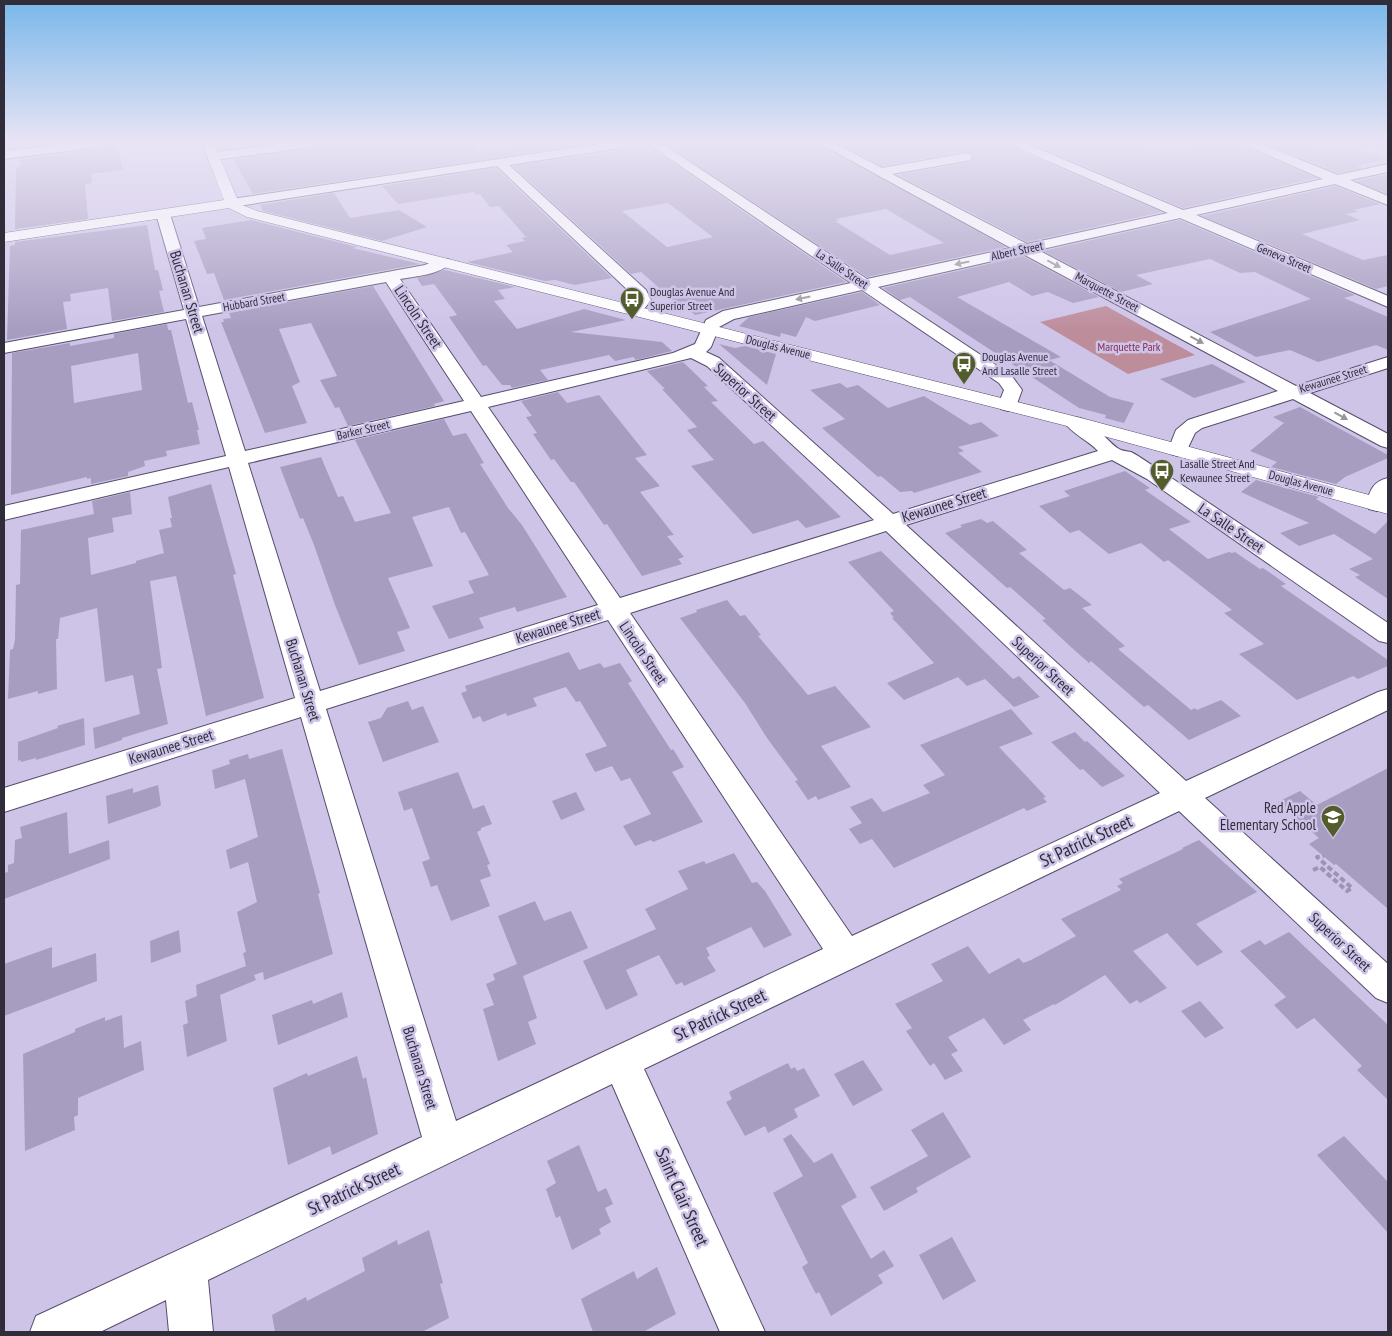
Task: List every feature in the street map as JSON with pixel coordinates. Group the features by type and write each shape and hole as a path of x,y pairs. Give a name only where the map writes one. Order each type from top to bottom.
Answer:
{"main road":[{"path":"4,238 217,205"},
{"name":"Douglas Avenue","path":"234,205 252,214 1008,405 1178,450 1385,495"}],"street":[{"path":"546,205 640,293 643,300 633,310"},
{"name":"La Salle Street","path":"746,205 1005,379 1014,390 1008,405"},
{"name":"Marquette Street","path":"944,205 1388,442"},
{"name":"Geneva Street","path":"1160,205 1388,302"},
{"name":"Albert Street","path":"709,330 713,323 727,315 1225,205"},
{"name":"Buchanan Street","path":"164,214 444,1146"},
{"name":"Hubbard Street","path":"4,348 391,277 426,270 443,262"},
{"name":"Lincoln Street","path":"391,277 846,955"},
{"path":"693,352 706,342 709,330"},
{"name":"Barker Street","path":"4,513 680,358 693,352"},
{"name":"Superior Street","path":"693,352 713,362 889,522 1388,987"},
{"name":"Kewaunee Street","path":"1178,450 1186,430 1192,425 1388,362"},
{"name":"La Salle Street","path":"1074,422 1096,437 1112,454 1124,457 1154,475 1388,635"},
{"name":"Kewaunee Street","path":"4,800 613,608 1112,454"},
{"name":"St Patrick Street","path":"52,1332 1388,700"},
{"name":"Saint Clair Street","path":"621,1062 743,1332"},
{"path":"184,1270 192,1332"}],"path":[{"path":"1313,870 1320,867 1347,891 1352,888 1317,857 1324,856"}],"green space":[{"name":"Marquette Park","path":"1106,306 1195,355 1128,374 1040,322"}],"building":[{"path":"15,205 87,205 88,219 15,229"},
{"path":"260,205 342,205 350,218 399,210 427,227 382,241 263,211"},
{"path":"489,205 535,205 612,278 575,285 555,280 545,281 467,262 513,252 506,245 525,241 522,238 526,237 499,206 490,207"},
{"path":"556,205 655,205 622,211 667,247 713,237 671,205 735,205 846,282 695,315 686,307 682,308 641,272 631,274"},
{"path":"758,205 930,205 1006,247 867,277","holes":["886,209 944,243 890,255 835,221 839,221 836,219"]},
{"path":"956,205 1146,205 1162,212 1027,242"},
{"path":"1177,205 1195,205 1183,208"},
{"path":"1249,205 1374,205 1354,210 1358,212 1345,214 1360,220 1302,234 1363,260 1388,255 1388,286 1376,289 1202,216"},
{"path":"251,220 357,247 352,248 420,264 224,300 214,273 207,274 194,241 206,239 202,228"},
{"path":"1180,220 1355,295 1344,298 1388,317 1388,350 1376,345 1318,362 1290,350 1256,357 1210,332 1311,299 1255,272 1240,273 1210,259 1136,275 1153,284 1121,292 1043,251"},
{"path":"147,225 155,270 158,270 163,290 159,291 164,312 112,321 108,288 70,294 71,301 63,302 67,329 7,340 10,246 15,245 15,242"},
{"path":"1023,256 1099,297 1073,303 1048,292 1032,296 1009,282 957,297 1061,357 1049,360 1110,397 1134,403 1124,423 1105,418 1106,415 1079,408 910,297 900,300 883,288"},
{"path":"445,270 515,287 498,290 505,299 494,301 517,329 584,309 626,320 571,332 662,342 672,351 636,360 633,357 615,361 609,355 540,370 548,380 512,388 510,385 502,385 486,365 483,366 449,317 457,315 434,284 422,286 417,278"},
{"path":"373,286 444,401 434,404 435,406 348,426 339,407 335,408 320,380 337,376 311,323 279,329 300,382 292,386 307,423 265,433 221,322 224,322 223,319 231,318 229,313"},
{"path":"862,292 880,305 815,321 806,317 796,337 781,333 780,337 739,326 749,317"},
{"path":"167,324 168,330 171,330 188,403 192,402 199,430 197,430 200,444 166,451 167,456 144,461 145,466 128,472 128,476 91,484 91,478 87,479 87,477 11,495 12,353 70,343 70,346 114,338 114,334","holes":["138,353 142,390 74,403 71,366"]},
{"path":"719,344 735,348 745,346 776,354 767,385"},
{"path":"683,362 708,386 704,387 718,401 711,402 754,444 763,441 841,517 806,528 798,520 753,534 691,466 714,460 687,430 697,427 647,371"},
{"path":"1212,364 1246,382 1194,398 1160,379"},
{"path":"840,383 847,388 858,385 888,408 924,396 970,425 981,422 999,436 958,447 964,451 958,453 982,472 914,493 912,491 900,492 881,476 878,477 822,428 845,419 810,390"},
{"path":"558,392 567,403 599,395 647,455 635,458 660,486 640,492 674,535 667,536 684,557 678,559 682,564 642,576 607,524 604,525 574,482 571,482 554,459 551,460 533,434 537,433 526,417 532,416 521,401"},
{"path":"1300,407 1388,455 1388,458 1345,477 1336,484 1271,467 1277,462 1250,451 1284,423 1273,417"},
{"path":"444,419 453,436 466,433 484,463 480,464 508,508 522,525 567,597 517,612 515,607 479,618 484,628 449,639 432,606 474,593 468,581 489,575 465,532 461,533 449,507 412,517 433,566 388,578 410,628 397,632 405,651 359,665 314,545 303,518 300,519 280,467 321,457 338,497 343,496 355,522 391,513 355,440"},
{"path":"1125,471 1150,488 1145,490 1191,522 1169,529 1208,559 1229,552 1235,552 1260,569 1263,568 1286,584 1281,586 1388,660 1388,666 1358,679 1353,676 1297,700 1239,654 1264,644 1224,613 1232,610 1168,560 1164,562 1141,543 1109,554 1079,530 1070,533 1039,506 1070,496 1064,491"},
{"path":"1256,480 1319,497 1316,499 1375,534 1388,521 1388,599 1355,577 1360,575 1349,569 1373,559 1334,534 1299,546 1280,533 1309,523 1241,492"},
{"path":"211,484 236,574 233,575 264,698 206,716 176,576 150,581 162,668 157,669 168,724 122,738 122,740 95,749 93,728 140,714 133,675 105,682 97,608 60,618 58,639 56,639 57,689 38,694 38,691 8,699 10,650 13,649 15,640 16,585 20,584 21,530 94,514 92,501 130,492 132,514 112,518 114,532 88,538 91,575 164,553 159,530 172,527 168,497"},
{"path":"981,519 987,523 993,521 1027,550 1019,553 1064,590 1070,588 1092,605 1082,608 1125,646 1118,649 1191,710 1195,708 1197,710 1221,700 1241,716 1189,740 1148,705 1144,707 1091,661 1089,663 1042,620 1046,619 1010,587 1007,588 945,533 962,527 960,525"},
{"path":"881,551 1013,679 1019,676 1040,697 1014,707 985,679 967,686 958,677 904,700 887,683 934,663 892,618 894,618 890,613 894,611 848,562"},
{"path":"727,600 740,616 745,615 761,635 758,636 808,695 835,686 871,727 821,746 851,787 818,800 816,796 808,800 795,781 798,780 767,738 745,703 680,618 697,612 696,610"},
{"path":"569,652 579,670 600,663 604,668 620,663 632,681 628,683 684,767 672,772 703,822 653,842 651,840 635,846 623,826 651,814 630,778 621,781 612,766 595,772 585,754 607,746 580,701 576,702 566,687 533,698 537,706 507,716 506,713 483,722 480,716 473,719 461,693 467,691 465,686"},
{"path":"408,701 412,710 423,706 439,742 383,762 368,722 381,718 387,708"},
{"path":"1011,709 1033,734 999,747 1046,797 1043,798 1047,802 1027,811 1024,808 894,868 872,839 860,844 849,829 862,823 850,807 872,798 883,812 930,793 923,785 945,775 920,745"},
{"path":"84,718 85,745 36,760 36,758 18,761 18,742 58,728 57,726"},
{"path":"1075,732 1125,776 1102,787 1083,769 1080,770 1051,742"},
{"path":"282,749 320,893 318,894 333,954 264,980 263,972 254,975 256,980 220,995 227,1041 187,1057 183,1025 188,1023 185,1001 197,996 196,985 246,966 243,953 246,952 237,912 257,902 248,862 230,869 226,850 258,837 245,779 215,789 212,770 230,764 229,760 248,754 249,759"},
{"path":"1388,768 1388,909 1336,864 1334,865 1309,844 1319,838 1278,802 1300,791 1317,805"},
{"path":"458,772 473,809 484,805 492,824 481,828 477,832 490,864 487,865 491,876 480,880 490,906 451,921 437,885 431,887 422,862 430,859 412,808 404,811 398,792"},
{"path":"158,785 161,805 108,824 106,796 133,788 133,793"},
{"path":"576,792 585,810 561,820 552,801"},
{"path":"67,812 69,854 109,840 110,859 4,899 4,873 8,872 8,865 14,863 15,840 22,838 20,827"},
{"path":"1199,840 1257,892 1196,924 1223,952 1197,966 1167,933 1133,951 1167,988 1140,1003 1137,1000 1130,1004 1105,975 1055,1005 1023,1020 1031,1030 1004,1045 984,1018 948,1037 958,1051 951,1054 963,1071 945,1080 934,1063 930,1066 906,1031 912,1028 895,1004 943,981 931,964 968,946 989,974 1019,958 1023,963 1031,960 1076,936 1061,919 1121,890 1117,886 1123,883 1119,879"},
{"path":"734,853 752,883 757,882 765,891 792,935 764,948 751,927 706,948 710,956 707,957 716,971 684,986 682,982 676,985 659,955 626,970 638,995 606,1010 583,961 656,929 645,909 688,889 678,871 704,861 706,864"},
{"path":"535,901 544,921 571,911 588,948 523,976 537,1018 528,1022 536,1044 498,1061 483,1009 494,1005 486,984 495,980 493,974 517,964 498,916"},
{"path":"179,930 181,952 151,963 150,941"},
{"path":"1289,932 1388,1025 1388,1100 1357,1070 1362,1066 1314,1018 1297,1029 1274,1005 1286,997 1240,951 1260,940 1265,945"},
{"path":"52,947 52,968 96,953 97,981 4,1016 4,964"},
{"path":"342,992 348,1017 278,1045 272,1015 312,1000 313,1004"},
{"path":"1200,1001 1224,1028 1205,1038 1181,1011"},
{"path":"122,1015 124,1048 141,1041 144,1070 78,1098 78,1115 74,1117 75,1130 25,1151 23,1054 105,1017 105,1021"},
{"path":"357,1056 363,1079 366,1077 378,1134 332,1155 330,1146 288,1165 273,1088 307,1073 308,1076"},
{"path":"863,1060 883,1090 853,1106 834,1074"},
{"path":"788,1063 791,1069 795,1067 797,1071 804,1068 820,1096 794,1109 798,1117 768,1133 765,1126 745,1136 726,1102 732,1099 729,1092"},
{"path":"943,1112 971,1157 916,1188 918,1192 884,1211 870,1187 928,1156 911,1130"},
{"path":"791,1134 814,1163 832,1153 857,1197 841,1206 871,1259 884,1250 894,1266 878,1275 883,1283 831,1316 819,1292 816,1294 802,1267 808,1263 773,1193 803,1176 783,1139"},
{"path":"1344,1136 1388,1182 1388,1233 1317,1155"},
{"path":"579,1145 598,1192 606,1188 613,1204 605,1208 611,1222 599,1229 601,1234 572,1250 560,1216 556,1218 546,1189 556,1183 547,1161"},
{"path":"429,1230 443,1283 440,1284 449,1318 422,1332 275,1332 272,1315 306,1297 307,1301 365,1271 362,1258 397,1240 398,1245"},
{"path":"952,1237 976,1281 943,1300 919,1255"},
{"path":"657,1267 676,1314 643,1332 593,1332 581,1299 634,1271 637,1279"}],"place":[{"name":"Douglas Avenue And Superior Street","path":"632,320"},
{"name":"Douglas Avenue And Lasalle Street","path":"964,385"},
{"name":"Lasalle Street And Kewaunee Street","path":"1162,492"},
{"name":"Red Apple Elementary School","path":"1333,838"}]}
